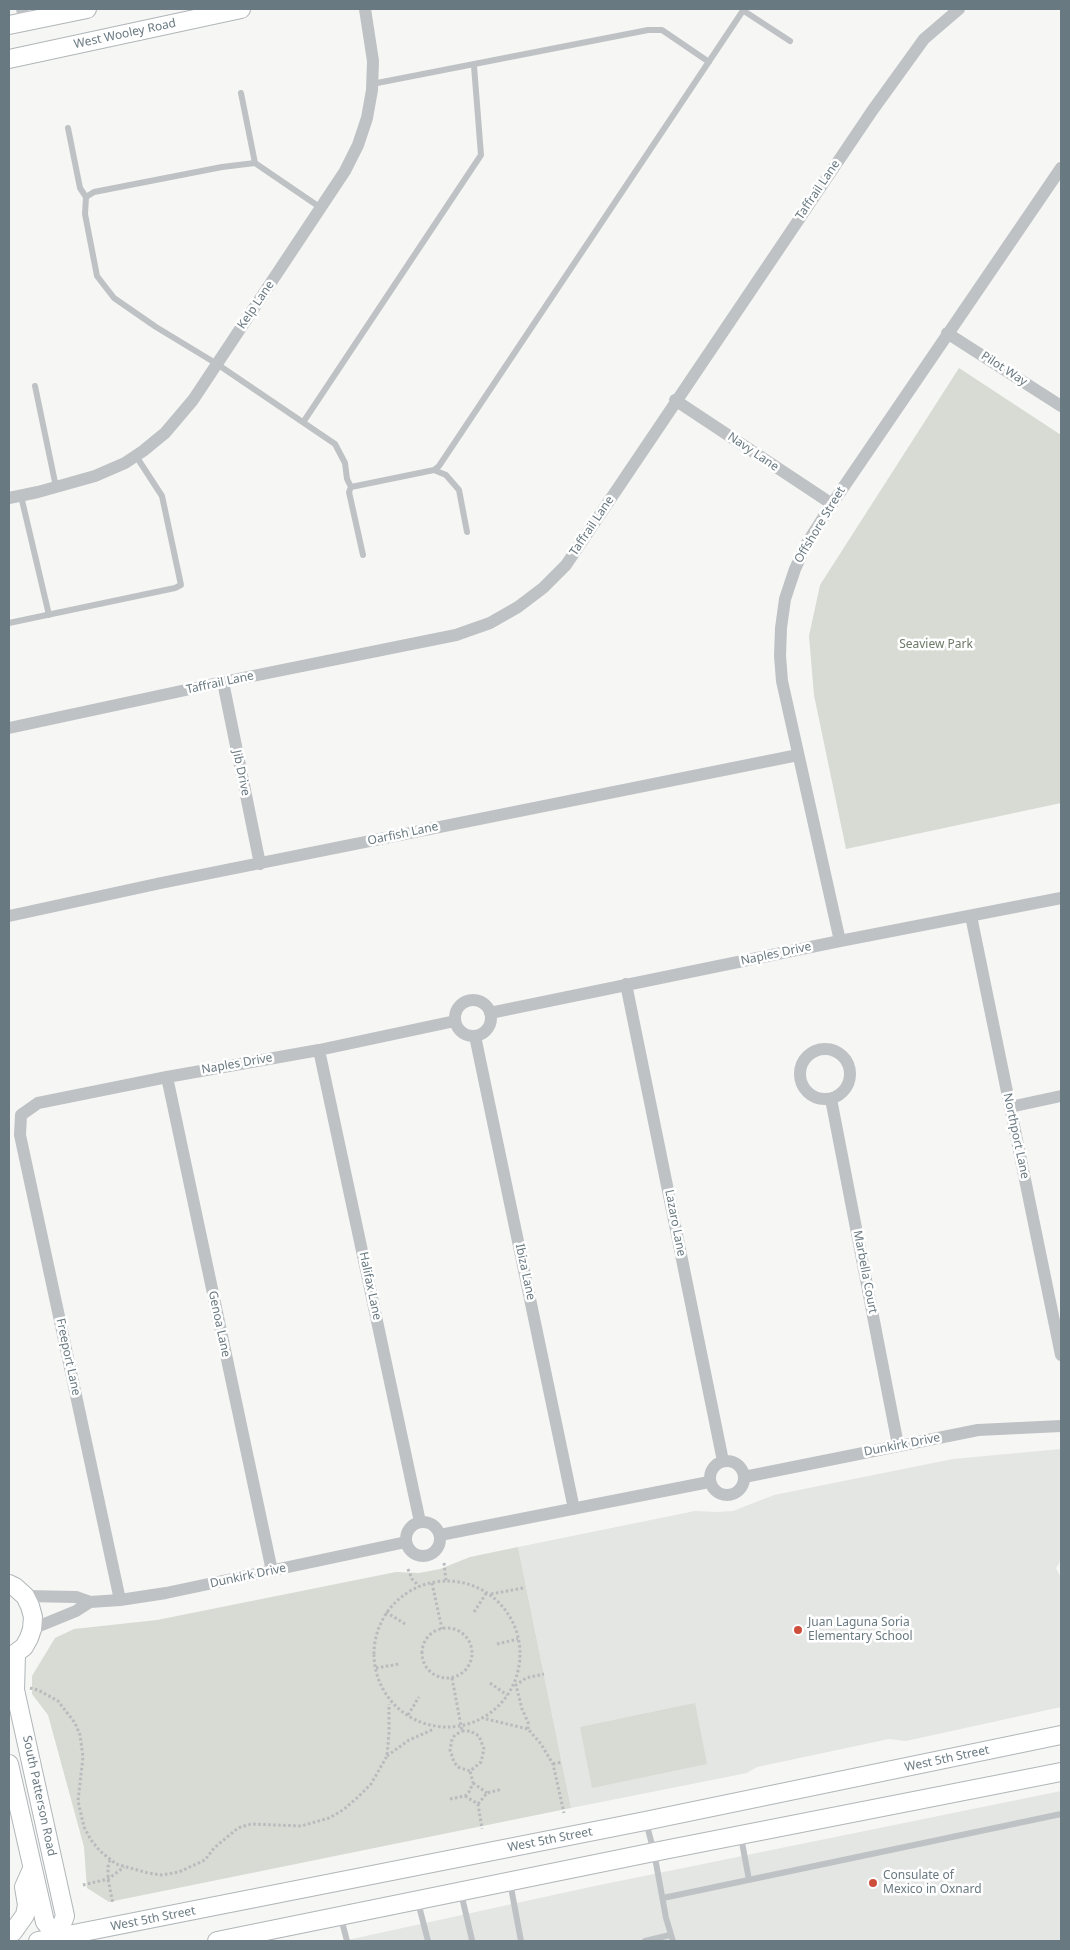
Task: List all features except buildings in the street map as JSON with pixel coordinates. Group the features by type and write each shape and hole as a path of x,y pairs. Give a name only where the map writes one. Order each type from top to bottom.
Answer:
{"main road":[{"path":"19,19 87,9"},
{"name":"West Wooley Road","path":"9,59 241,9"},
{"path":"9,1584 24,1596 30,1606 32,1617 32,1629 29,1638 13,1656"},
{"name":"South Patterson Road","path":"13,1656 15,1690 65,1916 57,1939"},
{"name":"West 5th Street","path":"38,1941 57,1939 1061,1735"},
{"name":"South Patterson Road","path":"9,1764 45,1922 57,1939"},
{"path":"217,1941 1061,1772"},
{"path":"9,1934 13,1932 24,1915 26,1905 24,1887 32,1868"}],"street":[{"name":"Kelp Lane","path":"15,497 96,476 136,456 165,433 182,415 321,208 345,171 358,145 367,118 372,84 373,61 365,9"},
{"name":"Taffrail Lane","path":"9,728 456,635 490,623 518,607 543,588 566,565 675,400 872,111 924,39 959,9"},
{"name":"Offshore Street","path":"840,941 782,681 780,628 785,599 794,568 807,543 947,333 1061,168"},
{"name":"Pilot Way","path":"947,333 1061,406"},
{"name":"Navy Lane","path":"675,400 832,504"},
{"name":"Jib Drive","path":"223,682 260,864"},
{"name":"Oarfish Lane","path":"9,916 798,755"},
{"name":"Naples Drive","path":"490,1013 626,984 1061,898"},
{"name":"Northport Lane","path":"971,916 1061,1355"},
{"name":"Lazaro Lane","path":"626,984 723,1462"},
{"path":"472,1000 484,1003 490,1013 490,1025 481,1034 475,1036 469,1036 460,1030 455,1021 457,1009 466,1001 472,1000"},
{"name":"Naples Drive","path":"22,1115 38,1103 167,1076 319,1050 455,1021"},
{"name":"Ibiza Lane","path":"475,1036 574,1509"},
{"path":"820,1049 829,1049 844,1057 851,1073 845,1090 839,1096 831,1099 823,1100 808,1094 800,1080 801,1064 812,1052 820,1049"},
{"name":"Halifax Lane","path":"319,1050 420,1522"},
{"name":"Genoa Lane","path":"167,1076 272,1571"},
{"path":"1010,1107 1061,1096"},
{"name":"Marbella Court","path":"831,1099 898,1445"},
{"name":"Freeport Lane","path":"22,1115 20,1135 120,1600"},
{"name":"Dunkirk Drive","path":"744,1477 978,1430 1061,1426"},
{"path":"723,1462 734,1462 739,1466 744,1477 742,1487 738,1492 726,1496 716,1492 709,1482 711,1471 723,1462"},
{"path":"440,1535 709,1482"},
{"path":"420,1522 434,1526 440,1535 439,1546 436,1551 426,1556 415,1555 407,1547 408,1531 420,1522"},
{"name":"Dunkirk Drive","path":"24,1596 76,1597 90,1602 120,1600 166,1593 406,1542"},
{"name":"Dunkirk Drive","path":"32,1629 76,1611 90,1602"}],"lane":[{"path":"350,487 434,470 439,466 744,10 790,41"},
{"path":"372,84 474,66 648,30 662,30 709,62"},
{"path":"304,421 481,154 474,66"},
{"path":"241,93 255,163"},
{"path":"68,128 80,188 86,196 85,214 97,276 114,298 156,327 304,421 335,444 345,463 350,487 349,492 363,555"},
{"path":"86,196 94,192 222,167 255,163 321,208"},
{"path":"35,386 56,487"},
{"path":"9,624 174,588 180,585 162,496 136,456"},
{"path":"434,470 446,475 459,490 467,532"},
{"path":"15,497 49,615"},
{"path":"663,1898 1061,1814"},
{"path":"645,1820 654,1852 672,1938 645,1941"},
{"path":"741,1835 749,1880"},
{"path":"510,1881 521,1941"},
{"path":"460,1892 472,1940"},
{"path":"417,1901 426,1941"},
{"path":"341,1916 347,1941"}],"path":[{"path":"444,1563 446,1581"},
{"path":"408,1569 412,1579 419,1586"},
{"path":"387,1756 389,1704 379,1680 374,1647 379,1627 386,1612 403,1594 419,1586 432,1583 446,1581 474,1586 489,1593 505,1609 514,1625 518,1639 520,1652 516,1685 522,1709 528,1722 528,1729"},
{"path":"432,1583 442,1629"},
{"path":"474,1612 489,1593 524,1588"},
{"path":"386,1612 405,1624"},
{"path":"442,1629 457,1630 469,1641 472,1648 472,1656 466,1670 452,1678 443,1678 428,1670 422,1654 427,1638 434,1632 442,1629"},
{"path":"497,1644 518,1639"},
{"path":"376,1668 399,1664"},
{"path":"27,1688 38,1690 58,1701 76,1723 84,1757 78,1795 80,1816 91,1840 110,1860 124,1868 162,1875 179,1872 205,1860 214,1848 238,1828 251,1824 301,1826 329,1818 358,1798 371,1784 387,1756 409,1740 434,1729 462,1726 486,1718 499,1706 516,1685 526,1678 544,1674"},
{"path":"452,1678 462,1731"},
{"path":"490,1683 507,1695"},
{"path":"408,1715 419,1697"},
{"path":"389,1704 434,1729"},
{"path":"486,1718 528,1729 542,1744 553,1764 564,1812"},
{"path":"462,1731 470,1731 479,1736 484,1749 481,1762 470,1771 458,1768 450,1750 452,1739 462,1731"},
{"path":"553,1764 562,1762"},
{"path":"450,1799 465,1796 469,1792 473,1783 470,1771"},
{"path":"473,1783 487,1792"},
{"path":"478,1804 487,1792 502,1789"},
{"path":"465,1796 478,1804 482,1829"},
{"path":"110,1860 108,1879 112,1904"},
{"path":"83,1885 108,1879 124,1868"}],"shaded area":[{"name":"Juan Laguna Soria Elementary School","path":"1061,1449 1061,1560 1056,1568 1061,1578 1061,1707 906,1741 889,1739 757,1767 747,1773 571,1808 518,1547 695,1511 733,1511 774,1495 953,1459"},
{"path":"1061,1791 1061,1941 343,1941 590,1887"}],"green space":[{"name":"Seaview Park","path":"959,368 1061,435 1061,803 846,849 814,695 809,636 820,585"},
{"path":"518,1547 571,1808 109,1902 87,1888 84,1847 48,1715 32,1694 32,1676 55,1638 74,1629 157,1620 396,1572 419,1573 440,1569 470,1557"},
{"path":"695,1703 707,1764 592,1788 580,1727"}],"place":[{"name":"Juan Laguna Soria Elementary School","path":"798,1630"},
{"name":"Consulate of Mexico in Oxnard","path":"873,1883"}]}
